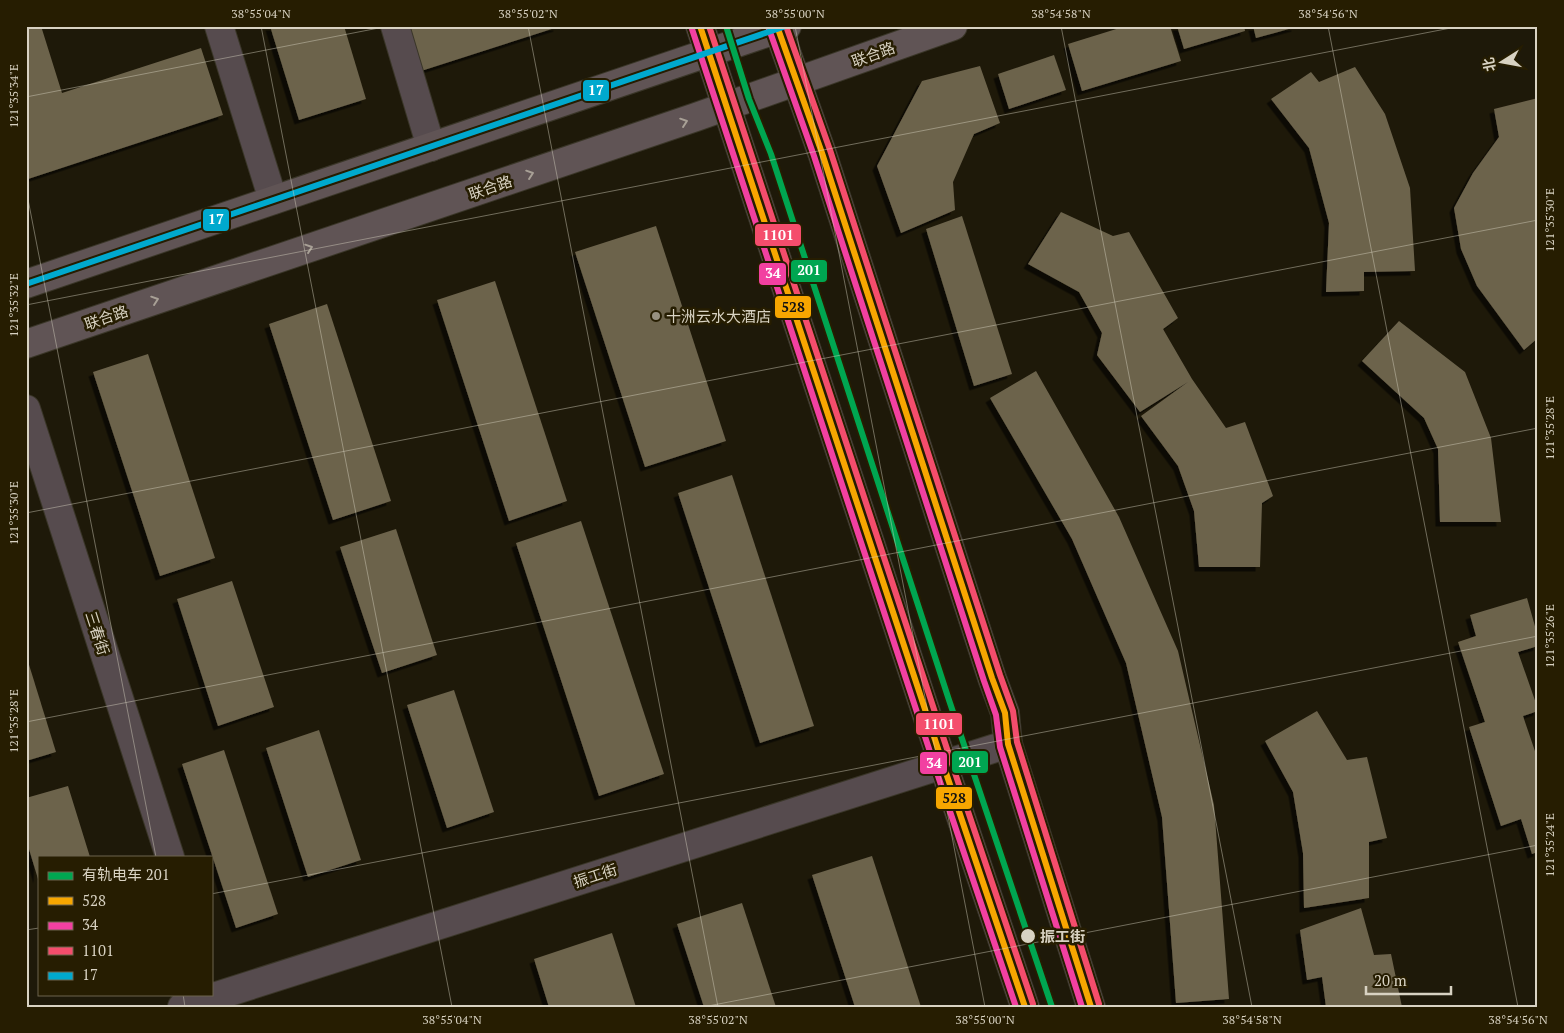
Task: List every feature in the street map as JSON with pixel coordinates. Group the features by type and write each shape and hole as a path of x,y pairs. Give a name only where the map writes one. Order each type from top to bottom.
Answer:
{"main road":[{"path":"700,26 1025,1007"},
{"name":"联合路","path":"26,344 726,107 953,26"},
{"path":"26,284 781,27 988,668 1005,713 1008,744 1091,1007"}],"street":[{"path":"219,26 273,200"},
{"path":"395,26 430,147"},
{"name":"三春街","path":"26,409 170,856"},
{"name":"振工街","path":"182,1007 1008,744"}],"building":[{"path":"26,26 41,26 62,93 201,48 223,115 28,179 26,173"},
{"path":"270,26 344,26 366,99 299,120"},
{"path":"406,26 558,26 558,27 421,71"},
{"path":"1126,26 1170,26 1181,61 1082,91 1068,44"},
{"path":"1177,26 1244,26 1245,31 1184,49"},
{"path":"1253,26 1296,26 1296,27 1256,38"},
{"path":"1054,55 1066,90 1009,109 998,74"},
{"path":"980,66 1000,123 974,134 953,182 955,210 901,233 877,166 922,81"},
{"path":"1355,67 1385,114 1410,188 1415,271 1364,272 1364,291 1326,292 1329,223 1309,148 1271,99 1311,72 1319,82"},
{"path":"1538,98 1538,338 1524,350 1477,286 1461,249 1454,208 1473,173 1499,137 1494,109"},
{"path":"1061,212 1113,236 1129,232 1178,318 1163,329 1192,379 1226,428 1245,422 1273,496 1262,503 1260,567 1199,567 1194,511 1178,466 1141,416 1188,382 1140,412 1097,355 1102,333 1079,292 1028,264"},
{"path":"962,216 1012,374 974,386 926,229"},
{"path":"656,226 726,441 645,467 575,252"},
{"path":"495,281 567,501 509,521 437,300"},
{"path":"327,304 391,501 333,520 269,324"},
{"path":"1399,321 1465,372 1491,438 1501,522 1440,522 1438,449 1424,418 1362,361"},
{"path":"148,354 215,558 160,576 93,372"},
{"path":"1036,371 1119,517 1178,651 1214,805 1229,999 1176,1003 1162,817 1126,663 1072,539 990,398"},
{"path":"732,475 814,726 760,743 678,493"},
{"path":"581,521 664,774 599,796 516,543"},
{"path":"396,529 437,655 382,673 340,547"},
{"path":"232,581 274,707 218,726 177,599"},
{"path":"1527,598 1538,637 1538,646 1518,652 1538,709 1538,711 1523,716 1538,760 1538,852 1532,854 1521,819 1501,826 1469,727 1485,722 1458,642 1476,636 1470,615"},
{"path":"26,655 56,752 26,761"},
{"path":"454,690 494,812 447,828 407,705"},
{"path":"1317,711 1347,760 1367,757 1387,838 1369,842 1369,898 1304,908 1303,853 1293,792 1265,741"},
{"path":"319,730 361,860 308,877 266,748"},
{"path":"224,750 278,914 236,928 182,764"},
{"path":"68,786 90,856 38,856 38,879 26,839 26,798"},
{"path":"872,856 921,1007 855,1007 812,875"},
{"path":"742,903 776,1007 704,1007 677,924"},
{"path":"1361,908 1374,955 1391,954 1402,1007 1326,1007 1322,977 1307,980 1300,930"},
{"path":"612,933 636,1007 549,1007 534,959"}],"tram line":[{"name":"201","path":"726,26 749,99 771,154 949,700 1052,1007"}],"transit line":[{"name":"528","path":"700,26 1025,1007"},
{"name":"1101","path":"709,26 1033,1004"},
{"name":"528","path":"777,26 822,153 1005,713 1008,744 1091,1007"},
{"name":"1101","path":"786,26 830,150 1013,711 1017,742 1099,1004"},
{"name":"17","path":"26,284 786,26"},
{"name":"34","path":"692,29 1016,1007"},
{"name":"34","path":"769,29 814,156 996,715 1000,747 1082,1007"}],"place":[{"name":"十洲云水大酒店","path":"656,316"},
{"name":"振工街","path":"1028,936"}]}
